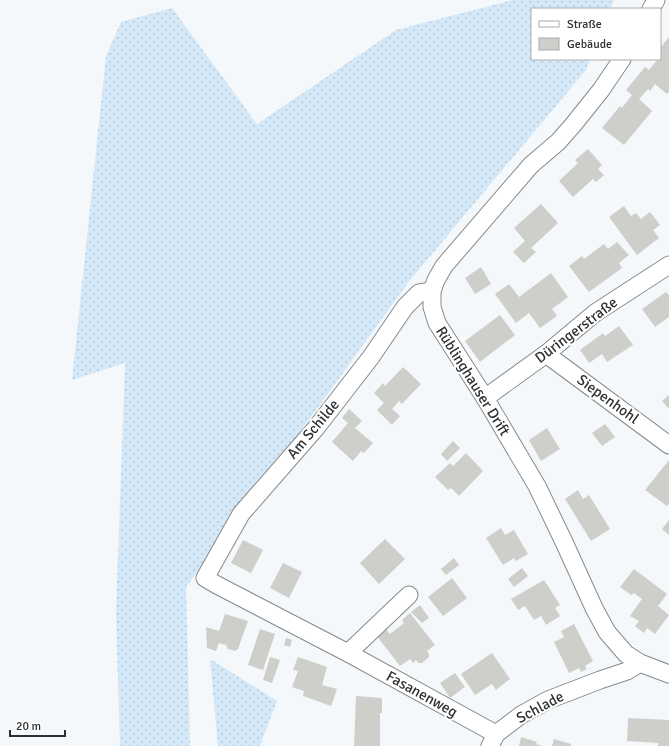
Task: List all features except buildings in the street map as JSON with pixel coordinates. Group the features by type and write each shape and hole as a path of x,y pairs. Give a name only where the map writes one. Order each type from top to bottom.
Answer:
{"street":[{"name":"Rüblinghauser Drift","path":"621,60 601,90 574,125 558,142 530,165 449,261 436,280 432,292 432,307 437,323 485,398 537,486 594,608 607,632 626,654 640,662 669,674"},
{"name":"Düringerstraße","path":"485,398 546,354 595,313 669,265"},
{"name":"Am Schilde","path":"205,578 241,514 316,428 371,357 405,307 419,293 432,292"},
{"name":"Siepenhohl","path":"546,354 669,445"},
{"name":"Fasanenweg","path":"205,578 348,653 493,740"},
{"path":"348,653 409,595"},
{"name":"Schlade","path":"493,740 521,715 548,700 627,671 640,662"}],"shaded area":[{"path":"513,0 614,0 610,8 531,8 531,60 590,60 586,70 407,284 186,587 190,746 120,746 116,613 125,363 72,380 106,56 121,22 172,8 257,124 396,30"},
{"path":"210,659 277,701 260,746 218,746"}]}
